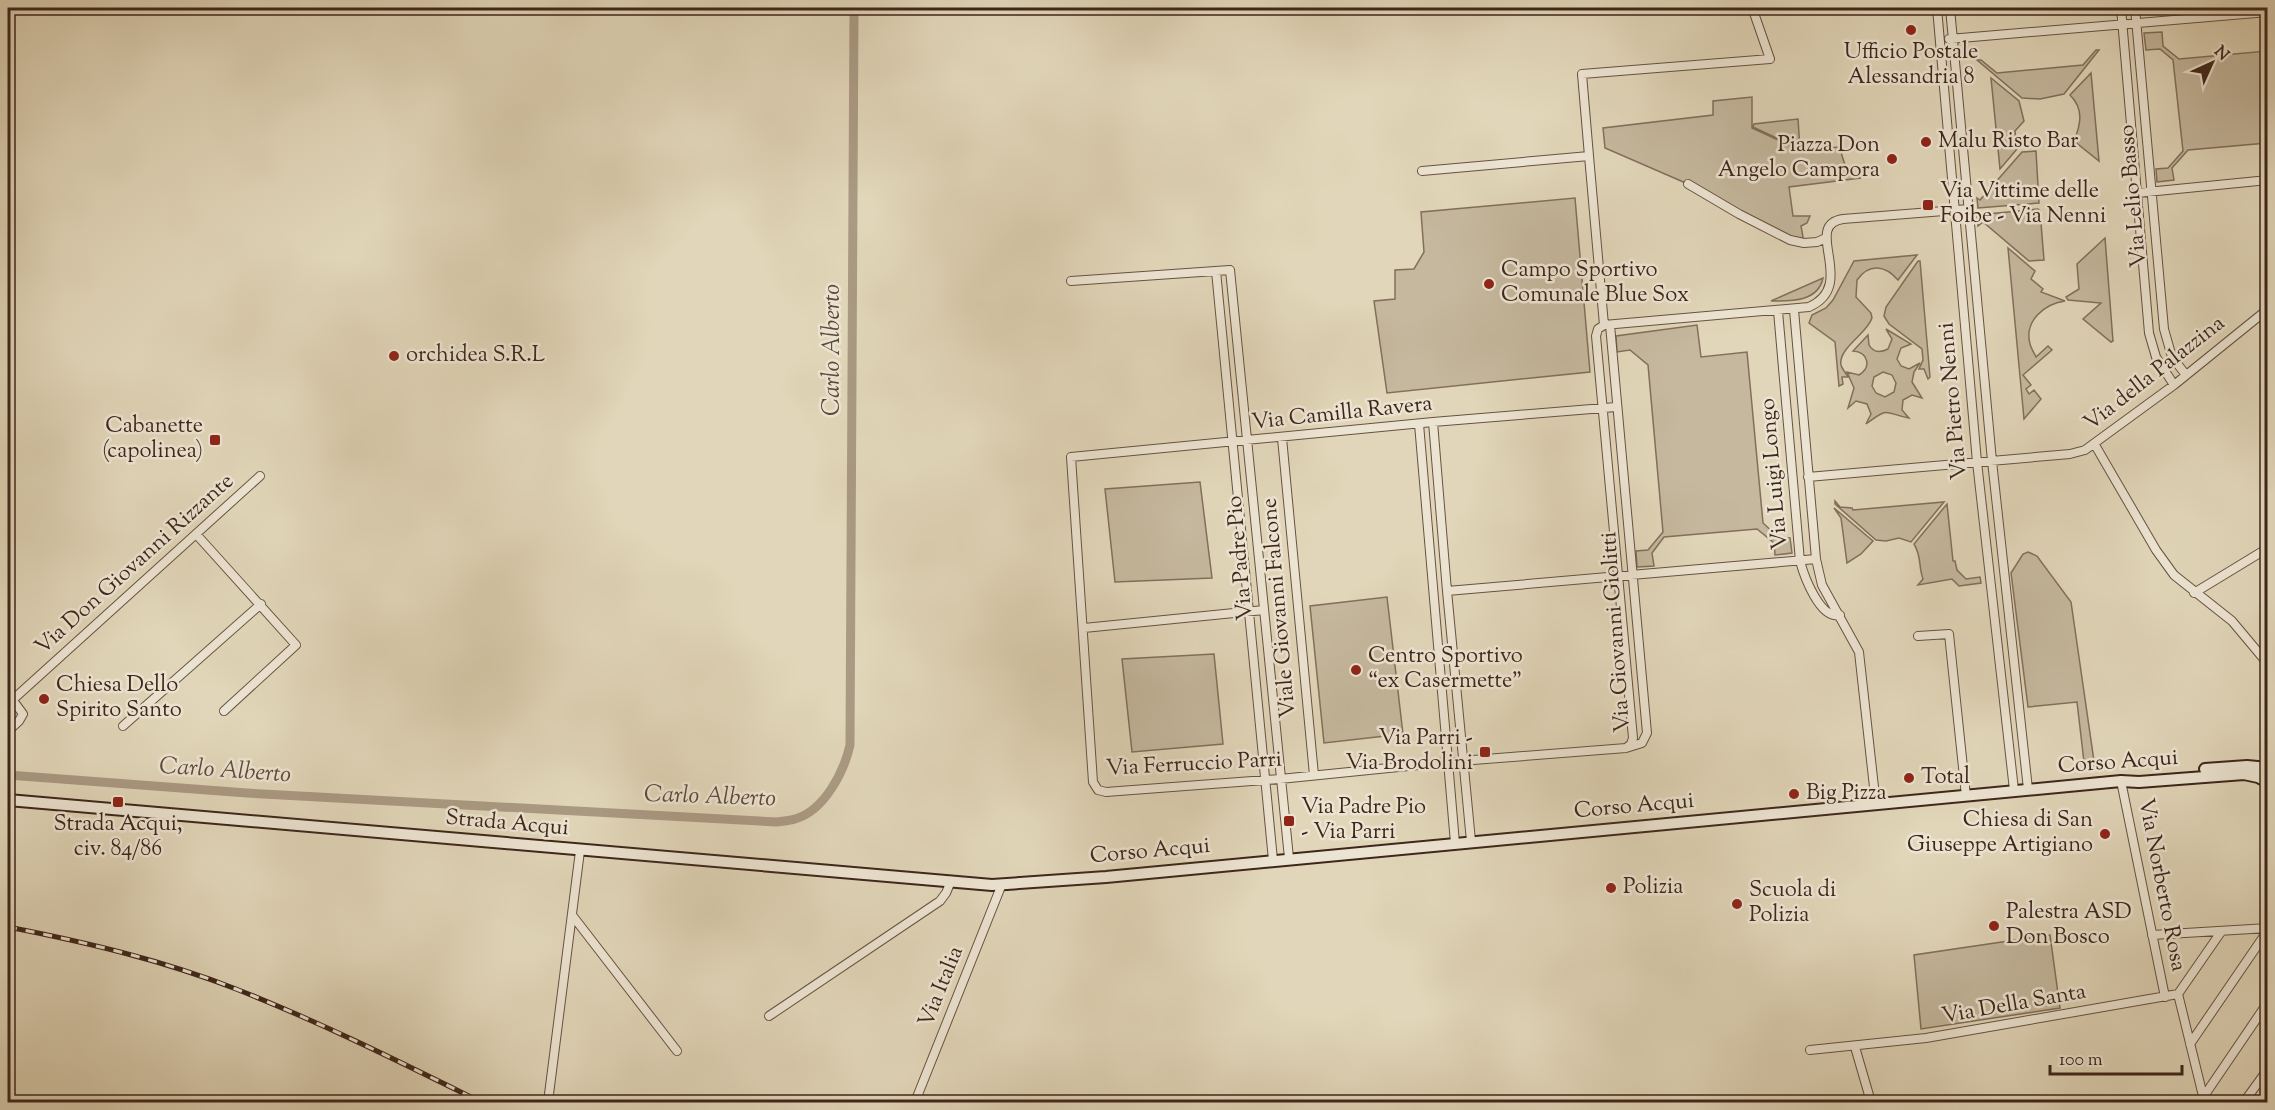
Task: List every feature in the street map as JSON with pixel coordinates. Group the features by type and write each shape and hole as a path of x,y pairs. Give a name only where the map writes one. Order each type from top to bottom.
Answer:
{"street":[{"name":"Via Giovanni Giolitti","path":"1626,748 1642,743 1647,733 1582,74 1770,59 1754,14 1755,8"},
{"name":"Via Pietro Nenni","path":"1937,8 1977,462 2014,790"},
{"name":"Via Pietro Nenni","path":"1950,8 1992,461 2028,789"},
{"path":"2121,8 2150,339 2162,367 2174,385"},
{"name":"Via Lelio Basso","path":"2135,8 2166,341 2172,357 2186,375"},
{"path":"1940,40 2268,12"},
{"path":"1422,171 1589,156"},
{"path":"2137,193 2268,180"},
{"path":"1688,184 1790,240 1804,243 1817,242 1826,238"},
{"path":"1605,325 1794,310 1815,304 1821,300 1829,288 1831,276 1826,238 1828,226 1837,220 1969,209"},
{"name":"Via Padre Pio","path":"1273,860 1216,271 1230,270 1249,441 1289,858"},
{"path":"1071,281 1216,271"},
{"name":"Via della Palazzina","path":"1808,477 2070,454 2085,450 2174,385 2268,309"},
{"name":"Via Luigi Longo","path":"1794,310 1816,560 1822,585 1853,638 1860,658 1876,805"},
{"name":"Via Luigi Longo","path":"1778,311 1800,561 1821,606 1827,614 1840,615"},
{"name":"Via Giovanni Giolitti","path":"1605,325 1596,336 1633,738 1631,744 1626,748"},
{"name":"Via Camilla Ravera","path":"1071,457 1616,407"},
{"path":"1433,422 1471,841"},
{"path":"1419,424 1455,843"},
{"name":"Viale Giovanni Falcone","path":"1282,438 1314,775"},
{"path":"2095,444 2156,550 2174,575 2232,621 2266,660"},
{"name":"Via Ferruccio Parri","path":"1071,457 1093,782 1098,790 1106,792 1280,779 1448,762 1626,748"},
{"name":"Via Don Giovanni Rizzante","path":"10,702 260,476"},
{"path":"196,534 296,645 224,711"},
{"path":"2194,593 2268,548"},
{"path":"1447,591 1816,560"},
{"path":"123,726 261,604"},
{"path":"1083,628 1264,609"},
{"path":"1918,636 1949,634 1966,796"},
{"path":"8,731 23,714 10,702"},
{"path":"2121,781 2138,775 2247,766 2268,768"},
{"name":"Corso Acqui","path":"1002,884 1106,877 2121,781 2139,782 2244,774 2268,782"},
{"name":"Via Norberto Rosa","path":"2121,781 2165,997"},
{"name":"Strada Acqui","path":"8,800 1002,884"},
{"path":"548,1102 580,850"},
{"path":"769,1016 940,901 951,881"},
{"name":"Via Italia","path":"915,1102 1002,884"},
{"path":"572,915 677,1051"},
{"path":"2152,935 2268,929"},
{"path":"2190,1044 2268,929"},
{"path":"2178,994 2221,932"},
{"name":"Via Norberto Rosa","path":"2178,994 2201,1099"},
{"name":"Via Della Santa","path":"1810,1050 1926,1038 2178,994"},
{"path":"2201,1099 2268,1002"},
{"path":"1855,1047 1871,1102"},
{"path":"2244,1102 2268,1069"}],"shaded area":[{"path":"2162,32 2163,46 2179,59 2267,51 2267,143 2188,150 2172,168 2174,180 2157,182 2156,169 2168,168 2183,151 2173,60 2160,49 2146,50 2144,33"},
{"path":"2096,50 2099,50 2064,94 2040,99 2022,98 1977,60 1981,60 1997,73 2083,65"},
{"path":"2091,73 2099,161 2074,141 2080,117 2078,106 2070,95"},
{"path":"1991,78 2019,101 2024,121 2015,131 2017,149 2000,169"},
{"path":"1752,97 1752,128 1800,150 1840,147 1846,166 1861,178 1789,187 1793,216 1810,216 1807,223 1801,226 1804,243 1688,184 1605,148 1603,128 1713,115 1713,101"},
{"path":"1798,119 1800,149 1753,127 1754,124"},
{"path":"2036,151 2039,203 1978,208 1977,198 1980,200 2022,152"},
{"name":"Campo Sportivo Comunale Blue Sox","path":"1575,198 1590,372 1387,393 1374,301 1395,299 1395,270 1414,269 1424,252 1421,212"},
{"path":"2038,209 2044,260 2029,261 1983,222 1978,226 1977,215"},
{"path":"2105,238 2113,341 2111,342 2083,319 2101,303 2068,300 2066,297 2079,289 2077,264"},
{"path":"2008,248 2035,271 2031,279 2043,289 2041,292 2065,301 2043,310 2037,315 2030,328 2030,344 2036,357 2048,346 2052,350 2023,375 2031,385 2026,389 2029,394 2034,390 2041,399 2024,419"},
{"path":"1917,255 1898,280 1888,271 1877,268 1867,271 1857,280 1856,297 1871,313 1872,318 1841,359 1841,365 1848,377 1842,377 1843,384 1839,386 1835,342 1809,323 1812,315 1826,308 1833,300 1854,261"},
{"path":"1920,261 1930,377 1928,379 1924,369 1919,369 1923,360 1922,349 1889,324 1884,316 1886,307"},
{"path":"1823,278 1816,292 1810,296 1803,299 1771,301"},
{"path":"1697,325 1701,357 1747,352 1763,523 1778,537 1790,538 1792,553 1775,555 1774,543 1757,529 1664,537 1652,553 1654,566 1637,567 1636,551 1648,550 1663,532 1648,365 1630,350 1617,352 1616,336"},
{"path":"1886,329 1911,344 1901,348 1897,359 1901,366 1909,369 1920,363 1914,372 1912,382 1922,398 1912,395 1903,400 1902,410 1909,418 1887,412 1866,424 1871,414 1867,404 1856,401 1848,408 1854,388 1847,372 1859,375 1867,364 1862,354 1853,351 1868,335 1869,345 1877,351 1888,349 1892,339","holes":["1883,372 1892,375 1896,383 1894,392 1885,397 1876,393 1872,386 1874,377"]},
{"path":"1200,482 1212,578 1115,582 1105,489"},
{"path":"1835,501 1840,507 1853,510 1944,502 1911,542 1899,538 1886,541 1876,540 1835,504"},
{"path":"1947,504 1953,561 1955,561 1957,570 1966,579 1980,577 1981,583 1959,586 1952,579 1918,585 1923,579 1914,544"},
{"path":"1834,508 1873,541 1861,554 1847,563 1841,518"},
{"path":"2028,552 2037,556 2071,602 2095,768 2088,769 2088,762 2084,762 2077,702 2028,707 2011,573 2023,554"},
{"name":"Centro Sportivo “ex Casermette”","path":"1387,597 1403,734 1324,743 1310,606"},
{"path":"1214,654 1223,744 1132,752 1122,659"},
{"path":"2050,935 2060,1008 1921,1029 1914,955"}],"waterway":[{"name":"Carlo Alberto","path":"8,775 247,793 776,822 795,819 815,808 838,778 850,745 854,8"}],"railway":[{"path":"8,927 123,953 180,969 236,989 390,1057 481,1102"}],"place":[{"name":"Ufficio Postale Alessandria 8","path":"1911,30"},
{"name":"Malu Risto Bar","path":"1926,142"},
{"name":"Piazza Don Angelo Campora","path":"1892,159"},
{"name":"Via Vittime delle Foibe - Via Nenni","path":"1928,205"},
{"name":"Campo Sportivo Comunale Blue Sox","path":"1489,284"},
{"name":"orchidea S.R.L","path":"394,356"},
{"name":"Cabanette (capolinea)","path":"215,440"},
{"name":"Centro Sportivo “ex Casermette”","path":"1356,670"},
{"name":"Chiesa Dello Spirito Santo","path":"44,699"},
{"name":"Via Parri - Via Brodolini","path":"1485,752"},
{"name":"Total","path":"1909,778"},
{"name":"Big Pizza","path":"1794,794"},
{"name":"Strada Acqui, civ. 84/86","path":"118,802"},
{"name":"Via Padre Pio - Via Parri","path":"1289,821"},
{"name":"Chiesa di San Giuseppe Artigiano","path":"2105,834"},
{"name":"Polizia","path":"1611,888"},
{"name":"Scuola di Polizia","path":"1737,904"},
{"name":"Palestra ASD Don Bosco","path":"1994,926"}]}
